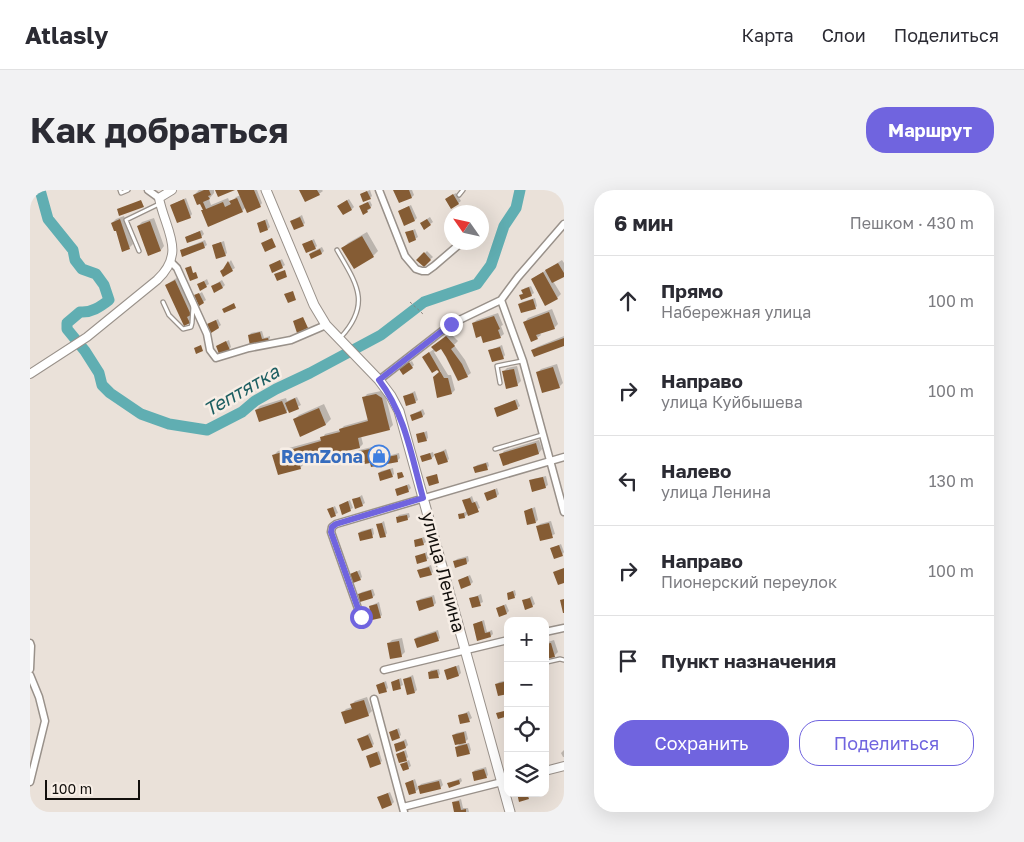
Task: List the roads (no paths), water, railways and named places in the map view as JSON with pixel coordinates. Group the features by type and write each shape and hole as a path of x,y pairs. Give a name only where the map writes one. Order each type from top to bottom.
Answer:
{"main road":[{"name":"улица Ленина","path":"266,190 314,305 326,325 379,380 391,396 399,412 465,650 504,779"},
{"name":"улица Ленина","path":"508,797 510,812"}],"street":[{"path":"30,374 87,337 157,280 171,262 172,239 160,201 148,190"},
{"path":"160,201 172,190"},
{"path":"379,190 405,256 416,269 427,271 453,250"},
{"path":"379,380 451,324 501,300 518,276 564,224"},
{"path":"171,262 176,268 193,303 207,334 210,350 216,358 249,348 291,340 326,325"},
{"path":"501,300 523,361 564,512"},
{"path":"361,617 331,532 332,527 336,524 564,457"},
{"path":"549,631 564,628"},
{"path":"384,670 504,641"},
{"path":"30,643 32,646 30,669"},
{"path":"30,675 45,721 30,782"},
{"path":"374,699 404,810 504,782"},
{"path":"549,770 564,766"}],"lane":[{"path":"120,190 122,193 128,190"},
{"path":"459,195 463,190"},
{"path":"139,251 126,220 160,201"},
{"path":"337,250 357,284 358,296 357,310 340,341"},
{"path":"163,302 169,315 183,330 191,327 193,303"},
{"path":"500,383 497,366 523,361"},
{"path":"495,448 542,435"},
{"path":"549,662 564,660"}],"waterway":[{"name":"Тептятка","path":"40,190 48,219 73,250 75,260 82,269 96,274 104,285 109,300 88,312 80,312 67,323 67,329 85,351 99,373 102,385 110,393 141,414 169,424 207,430 242,412 255,401 276,389 381,335 424,302 477,284 491,265 504,226 516,208 520,190"}],"place":[{"name":"RemZona","path":"379,456"}]}
